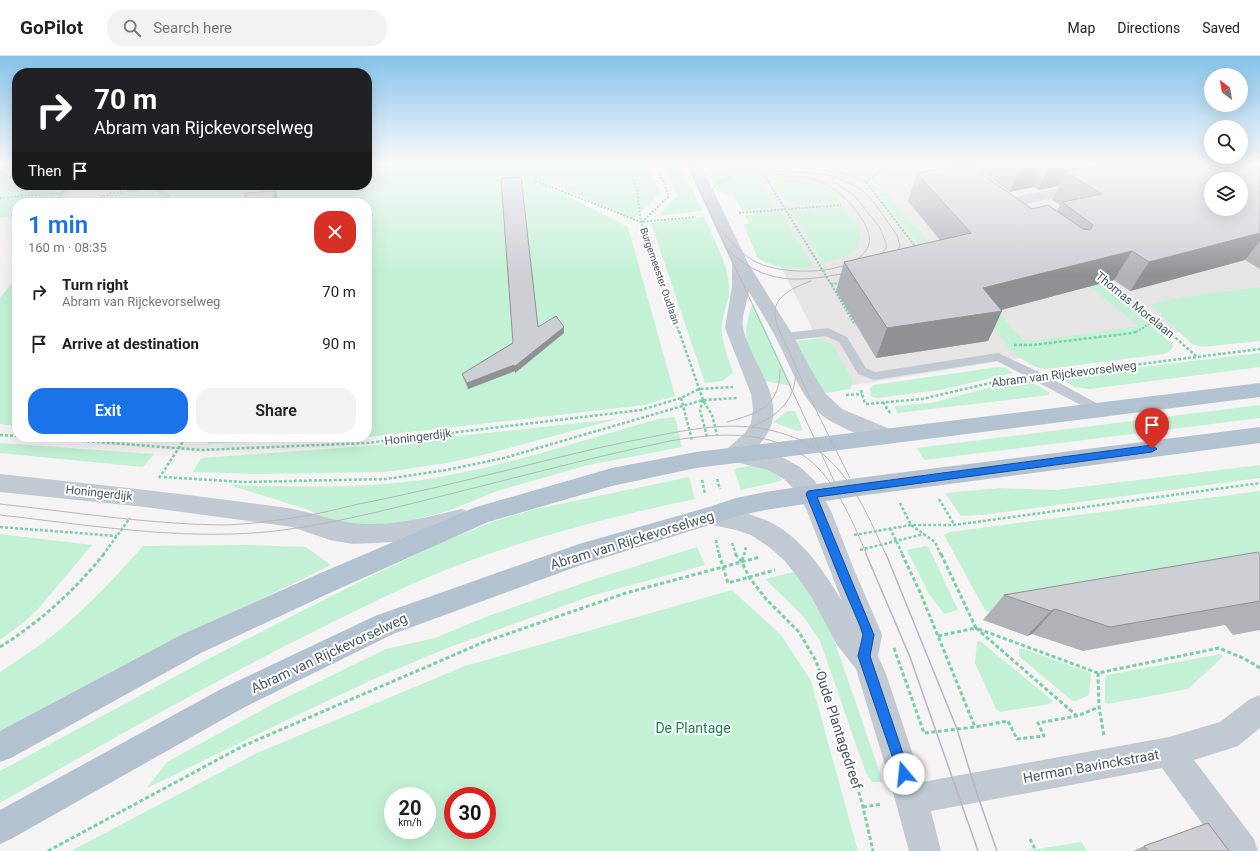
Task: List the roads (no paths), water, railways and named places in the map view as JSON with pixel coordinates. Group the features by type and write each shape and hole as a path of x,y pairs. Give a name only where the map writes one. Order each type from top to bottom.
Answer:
{"main road":[{"path":"0,747 191,644 325,583 481,515 530,500 612,477 724,456 882,435 1260,390"},
{"name":"Abram van Rijckevorselweg","path":"0,828 233,698 384,625 578,555 725,517 743,505 811,494 1260,435"}],"street":[{"path":"710,200 740,263 785,337 810,387 827,408 835,414 882,435"},
{"path":"1000,200 1011,207 1018,202 1026,200"},
{"path":"724,456 746,446 755,437 763,422 764,408 756,380 734,328 741,287 740,263"},
{"path":"724,456 774,463 792,473 807,487 868,635 864,656"},
{"name":"Honingerdijk","path":"0,483 145,498 294,518 313,525 353,534 393,533 481,515"},
{"path":"725,517 767,531 791,550 802,562 829,602 846,636 864,656 892,736 912,800 925,851"},
{"name":"Herman Bavinckstraat","path":"912,800 1169,752 1227,735 1260,709"},
{"path":"1169,752 1242,851"}],"lane":[{"path":"785,337 828,332 843,340 862,371 874,376 993,357 1008,362 1037,376 1100,410"}],"tram line":[{"path":"704,200 793,392"},
{"path":"709,200 709,206"},
{"path":"722,231 738,249 747,257 758,263 784,270 817,271 833,268 848,264 860,257 868,247 868,230 857,212 846,200"},
{"path":"858,200 880,228 886,243 886,248 877,260"},
{"path":"871,200 897,235 900,246 892,258"},
{"path":"727,249 741,261 770,276 800,279 851,272"},
{"path":"811,281 800,285 783,295 776,305 775,316 780,332 796,367 850,478"},
{"path":"727,422 749,415 766,406 772,400 776,392 779,382 780,369"},
{"path":"793,392 796,371"},
{"path":"753,426 778,412 784,406 793,392"},
{"path":"793,392 821,453"},
{"path":"0,504 110,517 193,524 221,525 257,523 318,514 614,444 688,430 724,426 761,428 779,432 798,439 821,453"},
{"path":"0,515 99,527 166,533 233,534 266,532 322,524 359,516 670,441 735,435 757,437 777,442 796,451 814,464 829,481 840,498 867,555"},
{"path":"821,453 829,459 852,488 862,504 886,555"},
{"path":"821,453 834,481"},
{"path":"866,554 910,657 978,851"},
{"path":"886,554 957,729 975,788 997,851"}],"park label":[{"name":"De Plantage","path":"693,728"}]}
